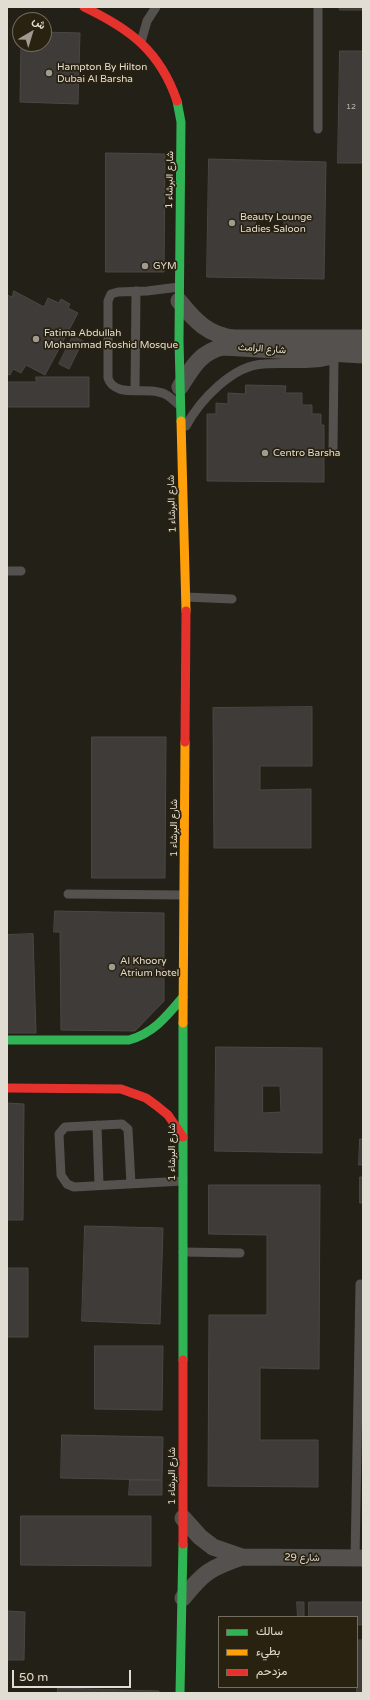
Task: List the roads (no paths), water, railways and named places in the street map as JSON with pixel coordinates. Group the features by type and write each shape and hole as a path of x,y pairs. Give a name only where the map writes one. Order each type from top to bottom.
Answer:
{"street":[{"name":"شارع البرشاء 1","path":"84,7 118,25 141,42 161,65 175,92 179,107 182,137 179,294 180,406 186,597 183,996 183,1598 180,1693"},
{"name":"شارع الرامث","path":"179,294 198,323 208,331 222,336 235,338 360,337"},
{"name":"شارع الرامث","path":"180,387 201,357 212,350 223,347 336,358 363,355"},
{"path":"7,1040 134,1039 149,1033 158,1027 183,996"},
{"path":"7,1088 121,1089 146,1098 158,1106 168,1115 183,1137"},
{"name":"شارع 29","path":"183,1518 194,1531 210,1544 220,1550 242,1557 359,1559"},
{"name":"شارع 29","path":"183,1598 196,1582 214,1567 242,1557"}],"lane":[{"path":"141,42 147,21 156,7"},
{"path":"318,7 318,129"},
{"path":"135,390 136,291"},
{"path":"179,294 136,291 115,292 111,294 108,301 108,378 111,385 118,390 163,393 180,406"},
{"path":"181,438 190,419 202,402 229,378 242,370 264,364 306,364 336,358 331,449"},
{"path":"7,571 21,571"},
{"path":"186,597 232,599"},
{"path":"68,894 184,895"},
{"path":"131,1184 128,1129 122,1124 64,1126 59,1134 61,1176 67,1184 74,1187 99,1185 131,1184 183,1181"},
{"path":"97,1125 99,1185"},
{"path":"183,1252 240,1253"},
{"path":"359,1559 360,1284"}],"place":[{"name":"Hampton By Hilton Dubai Al Barsha","path":"49,73"},
{"name":"Beauty Lounge Ladies Saloon","path":"232,223"},
{"name":"GYM","path":"145,266"},
{"name":"Fatima Abdullah Mohammad Roshid Mosque","path":"36,339"},
{"name":"Centro Barsha","path":"265,453"},
{"name":"Al Khoory Atrium hotel","path":"112,967"}]}
